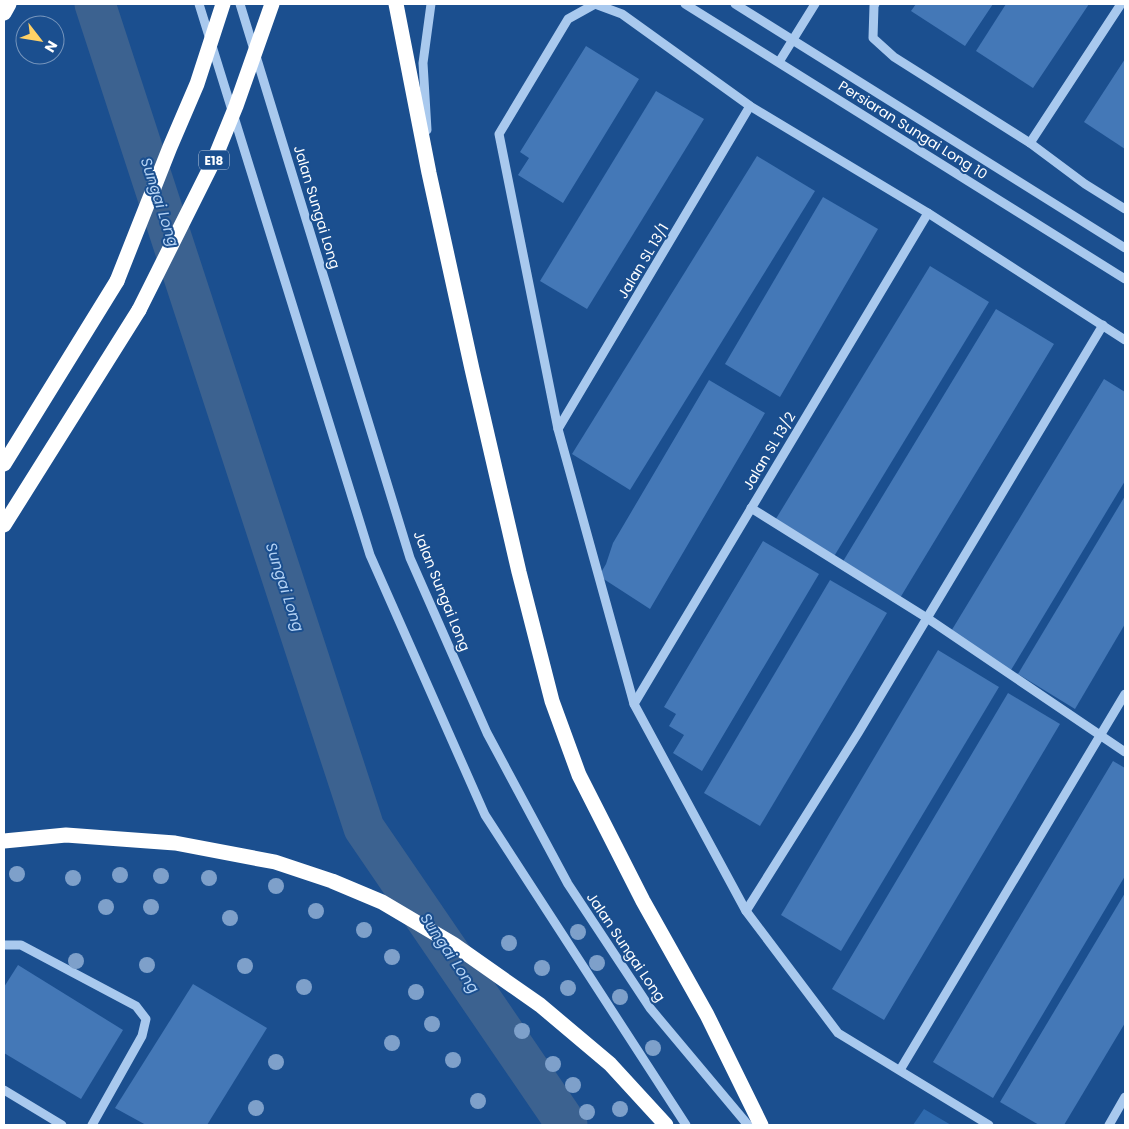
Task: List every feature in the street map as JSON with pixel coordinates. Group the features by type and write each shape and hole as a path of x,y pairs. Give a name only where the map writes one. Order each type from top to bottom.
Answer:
{"highway":[{"path":"4,13 9,4"},
{"path":"4,464 117,281 170,146 197,84 223,4"},
{"name":"E18","path":"4,526 139,310 214,160 236,106 272,4"},
{"path":"396,4 429,173 514,552 552,701 579,775 643,901 707,1015 761,1125"},
{"path":"4,841 66,835 175,843 275,862 332,881 382,902 453,944 540,1005 603,1058 666,1125"}],"street":[{"path":"199,4 370,555 485,815 686,1125"},
{"name":"Jalan Sungai Long","path":"240,4 410,558 487,733 568,884 645,1000 748,1125"},
{"path":"429,173 423,64 431,4"},
{"path":"989,1125 838,1033 746,911 634,704 558,429 499,134 568,19 595,4 622,14 750,106 928,213 1125,340"},
{"name":"Persiaran Sungai Long 10","path":"685,4 1125,280"},
{"name":"Persiaran Sungai Long 10","path":"735,4 1125,248"},
{"path":"779,62 815,4"},
{"path":"875,4 873,38 894,58 1030,143 1085,184 1125,209"},
{"path":"1030,143 1121,4"},
{"name":"Jalan SL 13/1","path":"558,429 750,106"},
{"name":"Jalan SL 13/2","path":"634,704 928,213"},
{"path":"746,911 858,733 1103,325"},
{"path":"751,508 927,618 1125,752"},
{"path":"900,1070 1125,694"},
{"path":"4,945 21,945 136,1006 146,1019 142,1036 92,1125"},
{"path":"4,1090 62,1125"},
{"path":"1109,1125 1125,1098"}],"shaded area":[{"path":"924,1109 951,1125 913,1125"}],"building":[{"path":"916,4 993,4 965,46 911,11"},
{"path":"1006,4 1089,4 1033,88 976,51"},
{"path":"586,46 639,79 563,203 518,175 529,158 520,152"},
{"path":"1125,59 1125,149 1084,122"},
{"path":"656,91 704,119 587,309 540,281"},
{"path":"757,156 815,191 630,490 572,454"},
{"path":"823,197 878,229 780,397 725,364"},
{"path":"930,266 989,302 833,558 774,522"},
{"path":"996,309 1054,344 900,598 842,563"},
{"path":"1104,379 1125,392 1125,481 1011,670 950,633"},
{"path":"709,380 765,413 650,609 599,576 606,564 613,543"},
{"path":"1125,496 1125,624 1075,709 1018,674"},
{"path":"763,541 819,574 702,771 673,753 684,735 669,726 676,714 664,707"},
{"path":"830,580 887,613 760,826 704,793"},
{"path":"938,650 999,687 841,951 781,915"},
{"path":"1008,693 1060,724 884,1020 832,989"},
{"path":"1113,761 1125,768 1125,876 993,1098 933,1062"},
{"path":"1125,893 1125,1023 1064,1125 1039,1125 1000,1102"},
{"path":"18,965 123,1030 81,1099 4,1053 4,987"},
{"path":"193,984 267,1028 207,1125 146,1125 115,1108"}],"waterway":[{"name":"Sungai Long","path":"95,4 364,828 567,1125"}]}
